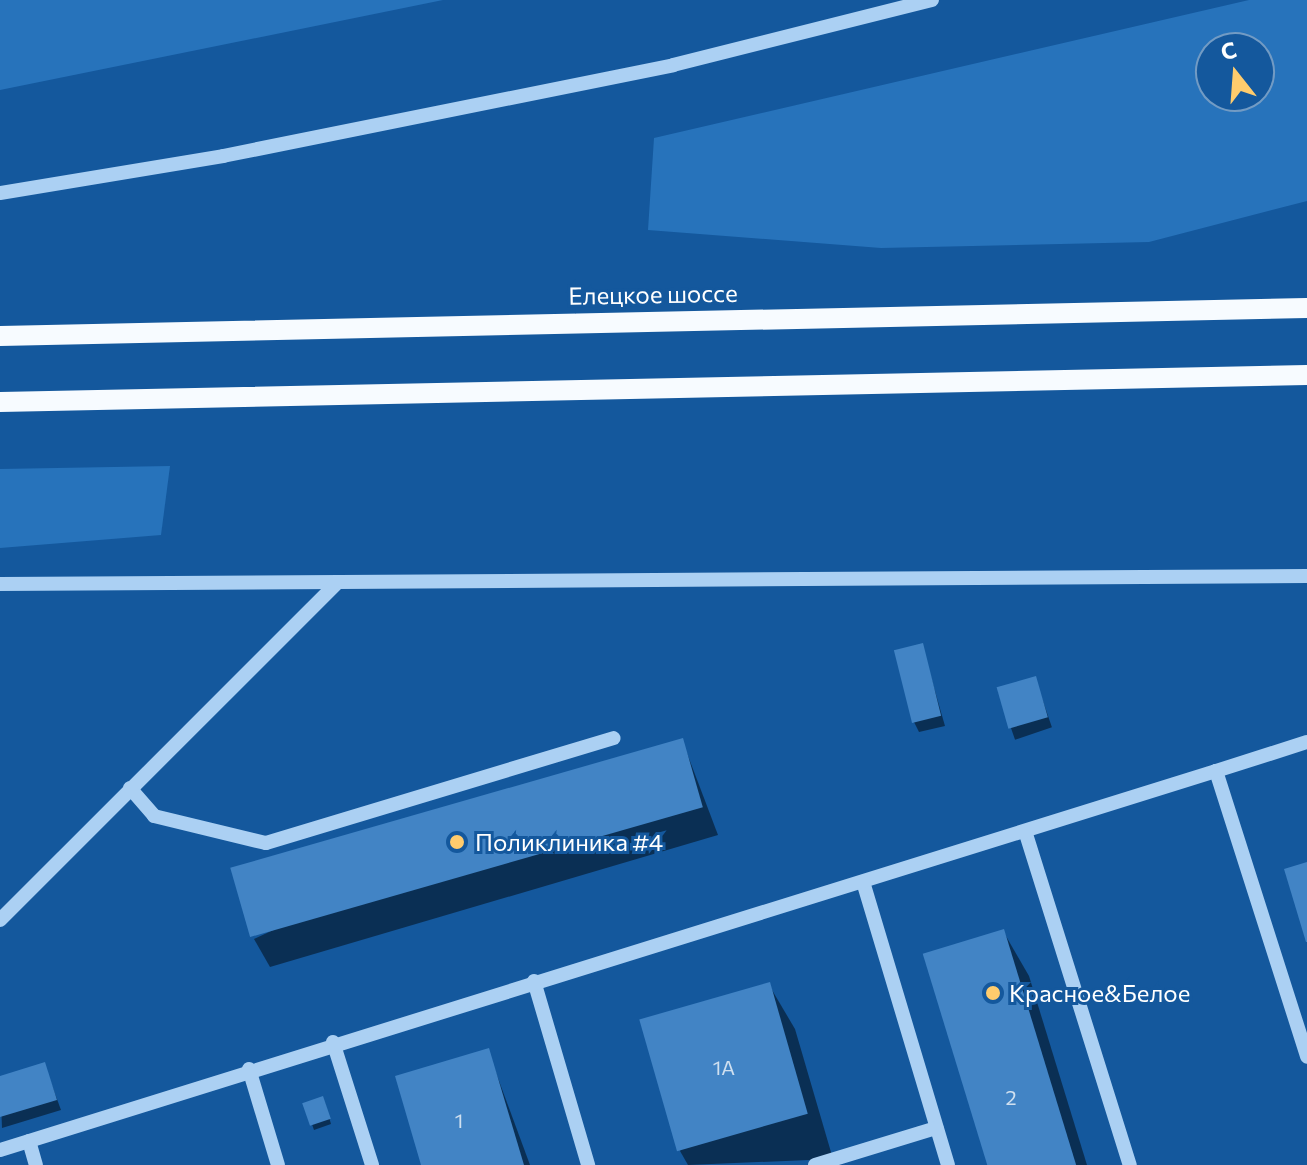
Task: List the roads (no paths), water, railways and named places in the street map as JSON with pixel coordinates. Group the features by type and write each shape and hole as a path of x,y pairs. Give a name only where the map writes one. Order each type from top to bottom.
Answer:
{"main road":[{"name":"Елецкое шоссе","path":"0,336 1307,308"},
{"path":"0,402 1307,375"}],"street":[{"path":"0,193 223,156 673,65 932,0"},
{"path":"0,584 1307,576"},
{"path":"0,920 338,582"},
{"path":"130,788 154,816 266,843 614,738"},
{"path":"0,1150 333,1042 864,885 1307,742"},
{"path":"1216,771 1307,1057"},
{"path":"1026,834 1130,1165"},
{"path":"864,885 948,1165"},
{"path":"534,981 588,1165"},
{"path":"333,1042 372,1165"},
{"path":"249,1069 278,1165"},
{"path":"815,1165 936,1128"},
{"path":"29,1141 36,1165"}],"place":[{"name":"Поликлиника #4","path":"457,842"},
{"name":"Красное&Белое","path":"993,993"}]}
